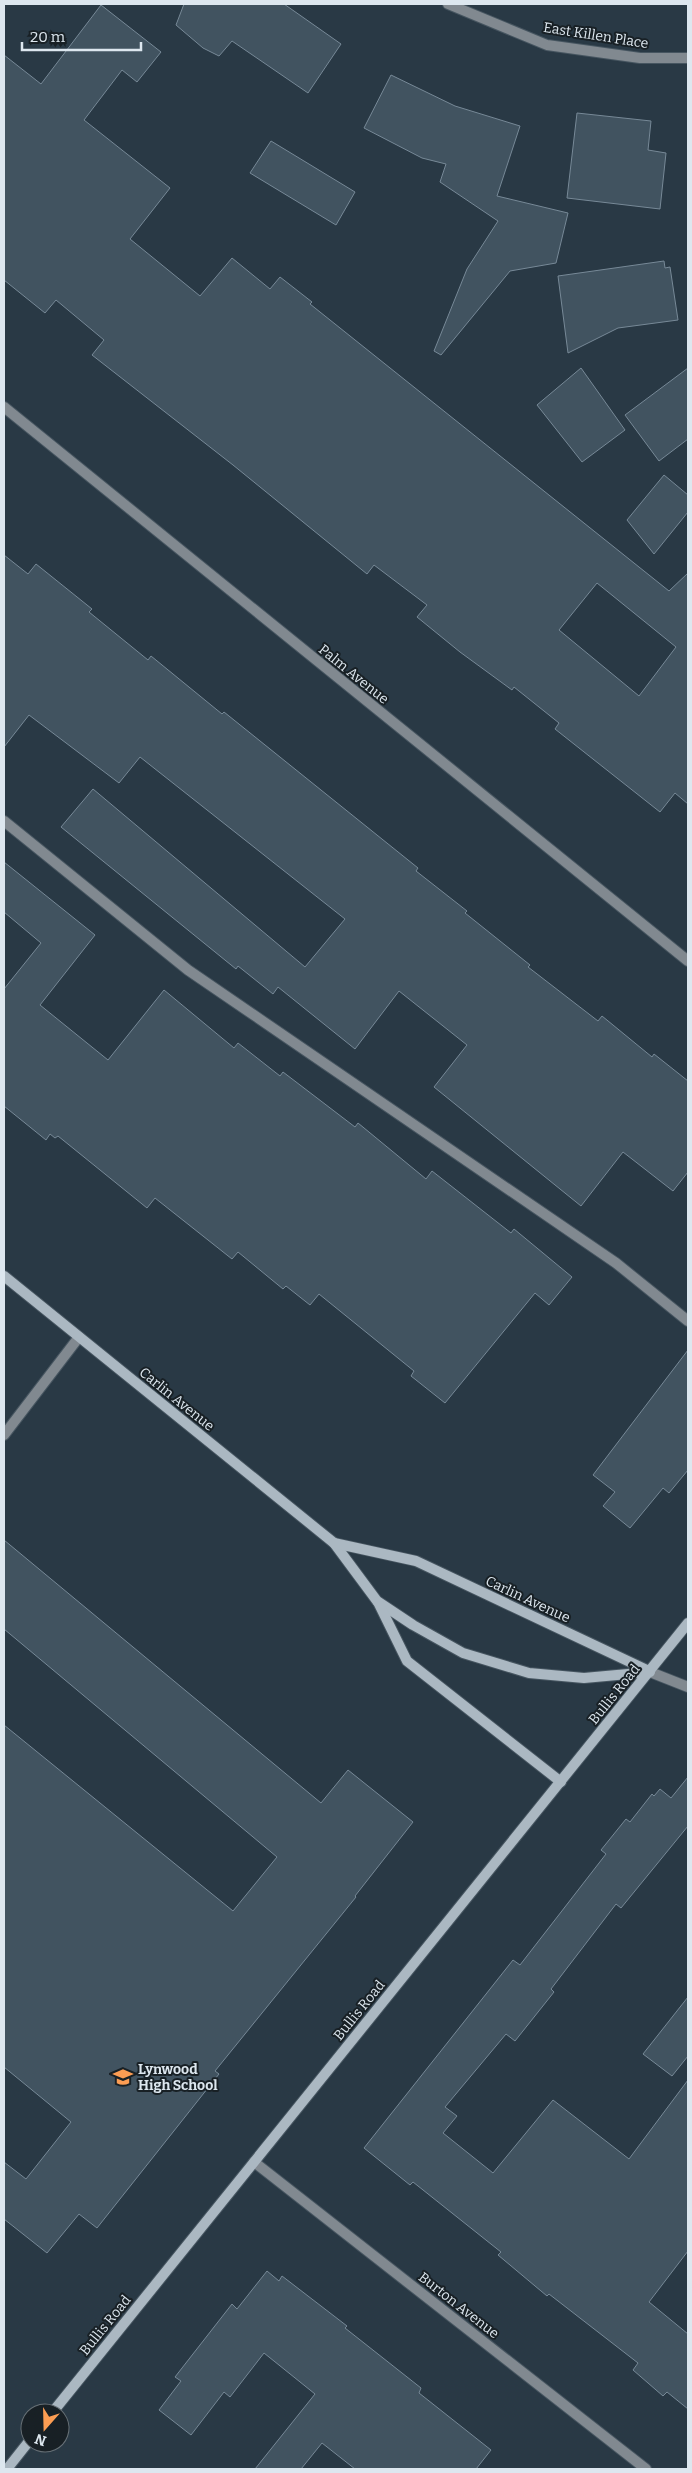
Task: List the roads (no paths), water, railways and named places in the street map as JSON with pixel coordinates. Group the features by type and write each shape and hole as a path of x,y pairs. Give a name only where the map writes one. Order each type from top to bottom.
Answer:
{"street":[{"name":"East Killen Place","path":"448,4 547,45 640,58 688,58"},
{"name":"Palm Avenue","path":"4,407 688,960"},
{"path":"4,821 188,970 616,1263 688,1321"},
{"name":"Carlin Avenue","path":"4,1276 334,1543 377,1601 439,1640 464,1653 529,1673 584,1678 650,1672"},
{"path":"4,1435 79,1337"},
{"name":"Carlin Avenue","path":"334,1543 416,1561 650,1672 688,1687"},
{"path":"377,1601 407,1660 561,1782"},
{"name":"Bullis Road","path":"60,2403 688,1623"},
{"name":"Burton Avenue","path":"254,2162 646,2469"},
{"path":"7,2469 20,2453"}],"place":[{"name":"Lynwood High School","path":"123,2077"}]}
